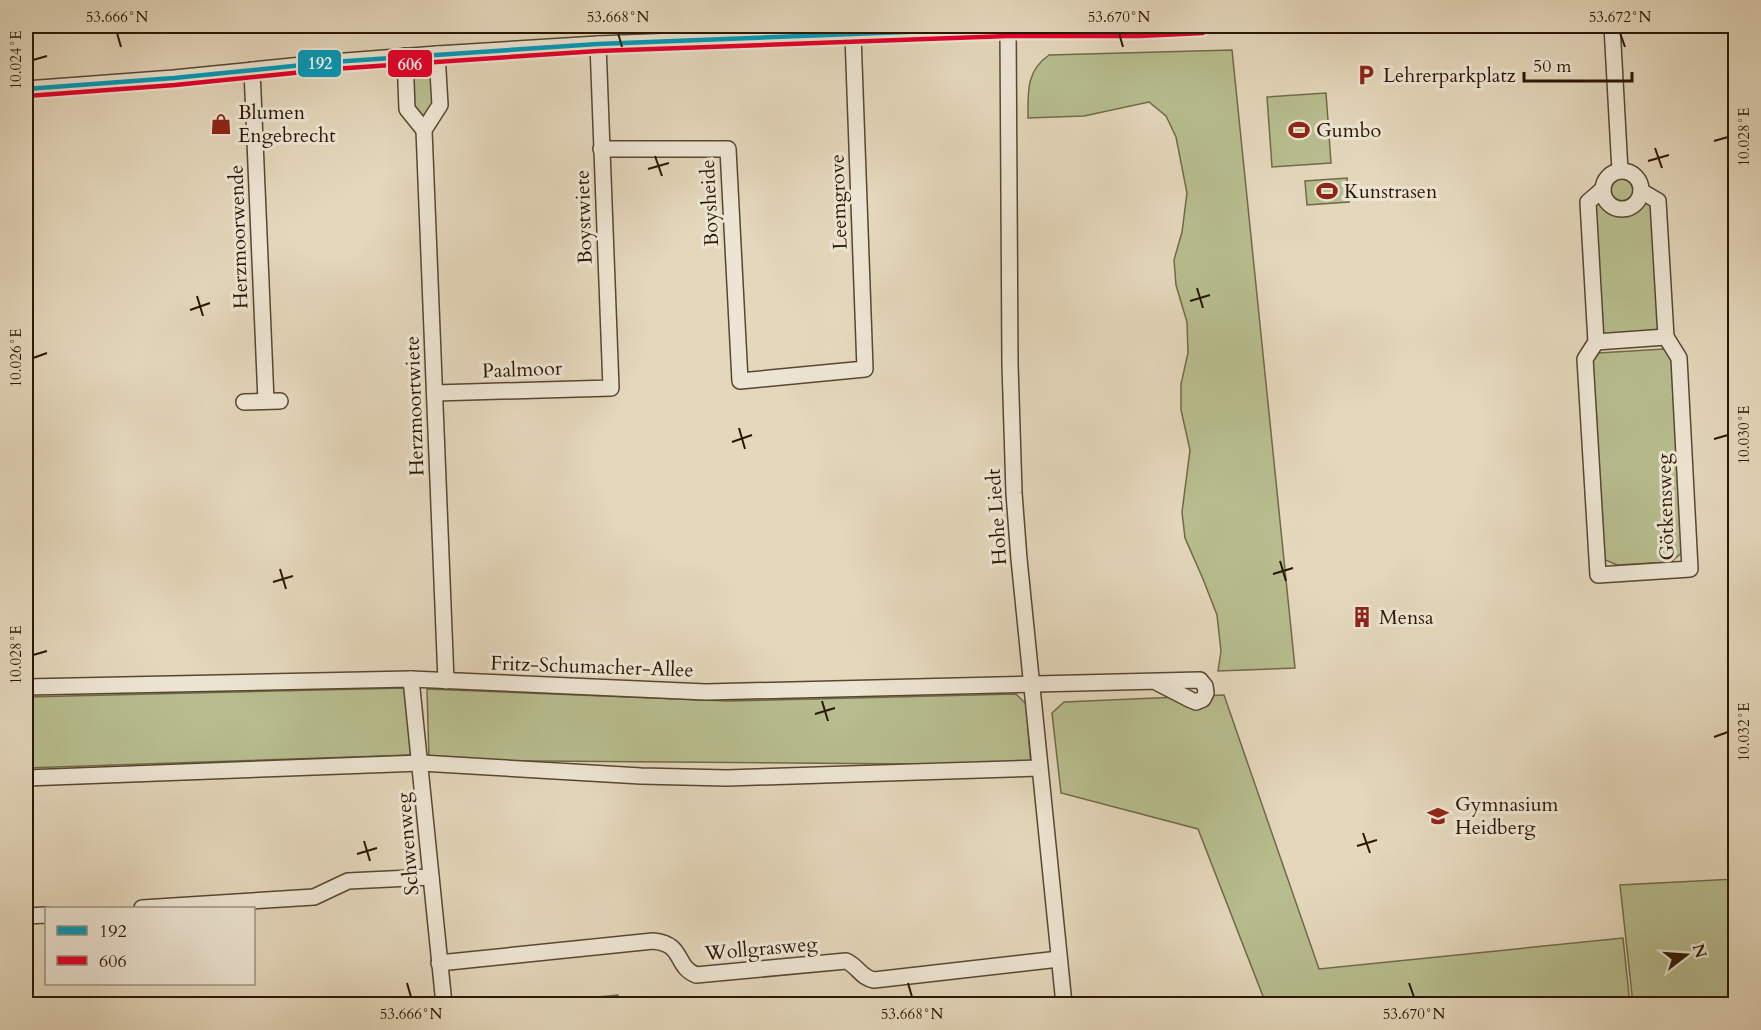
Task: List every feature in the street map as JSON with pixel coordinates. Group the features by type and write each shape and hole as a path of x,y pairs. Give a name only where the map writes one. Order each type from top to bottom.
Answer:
{"street":[{"path":"26,89 437,54 598,44 1008,27 1203,26"},
{"path":"1612,26 1620,171"},
{"name":"Hohe Liedt","path":"1008,27 1010,364 1013,457 1019,559 1064,1005"},
{"name":"Leemgrove","path":"740,381 866,369 853,35"},
{"name":"Boystwiete","path":"598,44 611,388"},
{"path":"405,57 407,109 424,130 440,105 437,54"},
{"name":"Herzmoorwende","path":"244,402 273,401 252,70"},
{"name":"Herzmoortwiete","path":"424,130 446,681"},
{"name":"Boysheide","path":"601,149 728,149 740,381"},
{"path":"1620,171 1627,171 1638,179 1641,191 1637,202 1621,210 1610,205 1603,195 1604,183 1610,175 1620,171"},
{"name":"Götkensweg","path":"1603,189 1588,202 1596,342 1585,359 1598,575 1690,569 1679,358 1666,337 1658,201 1641,191"},
{"path":"1596,342 1666,337"},
{"name":"Paalmoor","path":"435,393 611,388"},
{"name":"Fritz-Schumacher-Allee","path":"26,687 411,679 706,692 1156,682"},
{"name":"Schwenweg","path":"411,679 444,1005"},
{"path":"26,778 421,763 631,776 728,778 1039,768"},
{"path":"171,907 314,897 348,881 431,877"},
{"path":"26,916 45,915"},
{"name":"Wollgrasweg","path":"440,963 653,941 669,944 679,955 686,969 696,975 846,961 864,977 874,980 1059,959"}],"green space":[{"path":"1232,50 1295,668 1218,671 1221,651 1217,615 1185,538 1182,512 1190,450 1181,410 1181,384 1188,353 1187,322 1176,285 1174,260 1182,232 1187,193 1176,137 1166,116 1149,102 1084,116 1028,118 1032,75 1041,61 1049,55"},
{"path":"435,74 436,104 423,118 411,108 409,75"},
{"name":"Gumbo","path":"1326,93 1331,163 1272,167 1267,97"},
{"path":"1622,174 1634,179 1639,191 1634,203 1622,208 1610,203 1605,191 1610,179"},
{"name":"Kunstrasen","path":"1347,178 1349,202 1307,205 1305,181"},
{"path":"1644,194 1652,202 1661,335 1601,338 1593,205 1601,195 1612,208 1623,212 1634,207"},
{"path":"1664,349 1672,358 1684,551 1671,562 1617,565 1603,559 1592,358 1598,353"},
{"path":"405,688 412,755 26,768 26,697"},
{"path":"427,689 728,701 1016,694 1026,704 1031,765 429,760"},
{"path":"1224,695 1319,969 1623,938 1630,1004 1266,1004 1198,829 1061,793 1052,713 1064,702"},
{"path":"1735,879 1735,1004 1633,1004 1620,885"},
{"path":"618,995 619,1004 524,1004"}],"transit line":[{"name":"192","path":"26,89 174,78 332,62 598,44 1008,28 1203,26"},
{"name":"606","path":"27,96 175,85 333,69 598,51 1008,36 1139,36 1203,33"}],"place":[{"name":"Lehrerparkplatz","path":"1366,75"},
{"name":"Blumen Engebrecht","path":"221,124"},
{"name":"Gumbo","path":"1299,130"},
{"name":"Kunstrasen","path":"1327,191"},
{"name":"Mensa","path":"1362,617"},
{"name":"Gymnasium Heidberg","path":"1438,816"}]}
